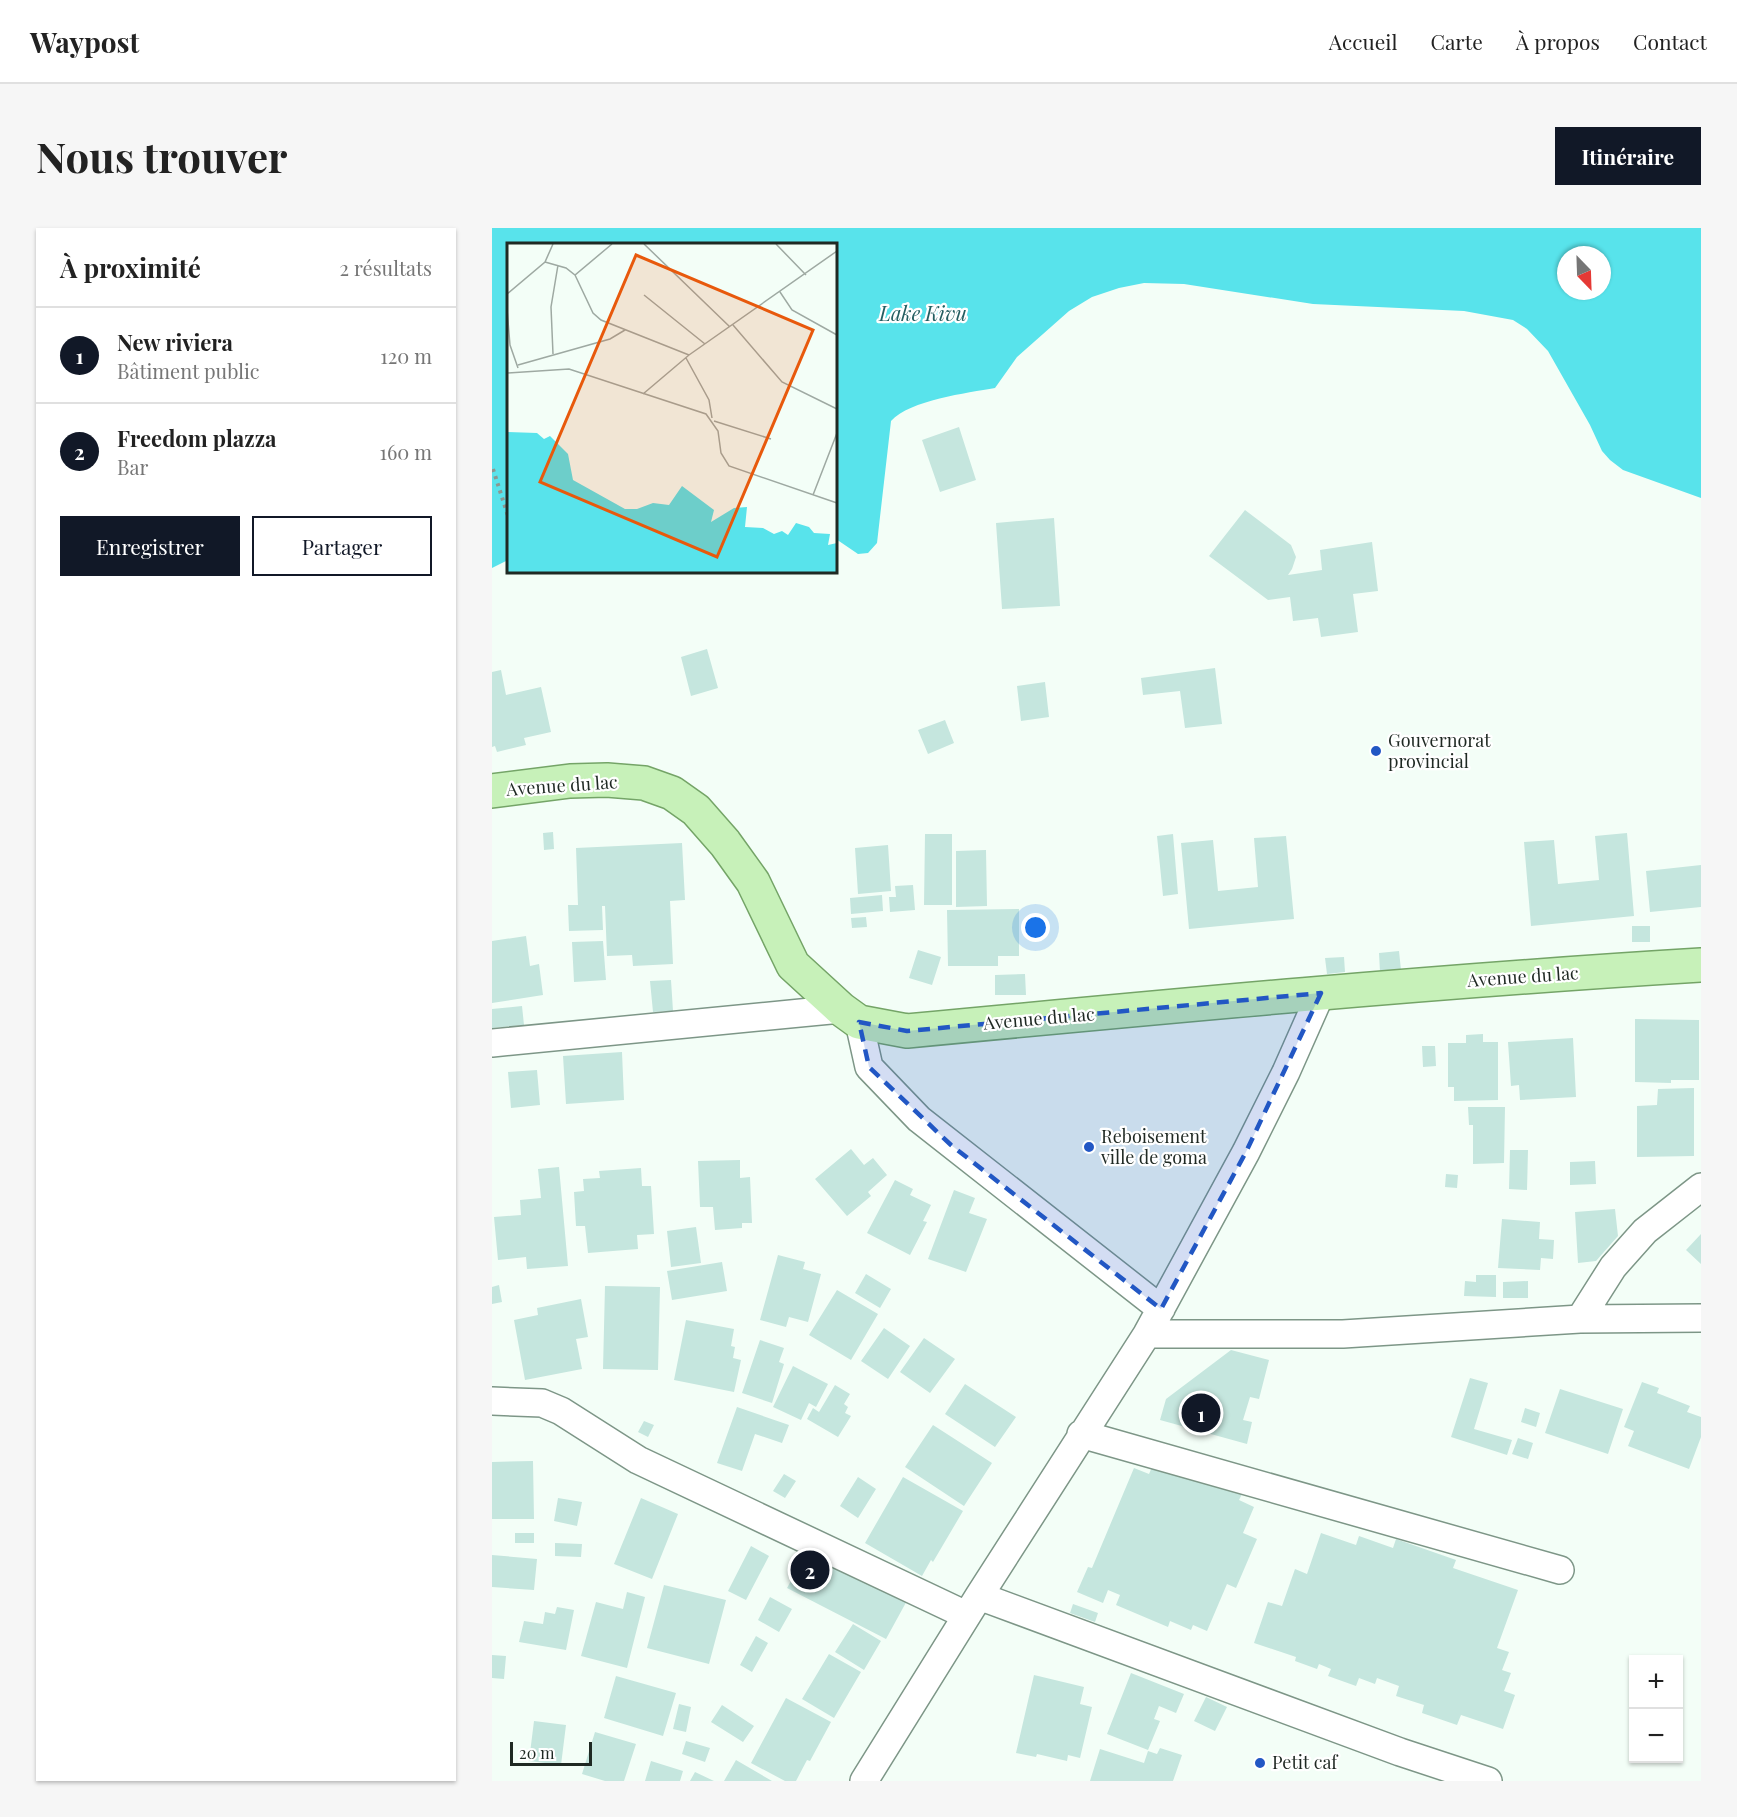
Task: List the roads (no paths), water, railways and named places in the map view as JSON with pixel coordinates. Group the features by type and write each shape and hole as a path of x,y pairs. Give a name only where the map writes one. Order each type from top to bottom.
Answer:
{"main road":[{"name":"Avenue du lac","path":"492,791 607,780 644,783 672,793 696,810 725,843 753,882 793,965 850,1016 907,1031 1321,993 1701,965"}],"street":[{"path":"864,1781 972,1606 1147,1334 1246,1152 1286,1072 1321,993"},
{"path":"492,1043 850,1016 869,1067 920,1119 1161,1309"},
{"path":"1580,1319 1613,1267 1646,1231 1701,1187"},
{"path":"1147,1334 1343,1334 1580,1319 1701,1318"},
{"path":"492,1401 542,1403 561,1411 638,1460 972,1606 1449,1775 1488,1781"},
{"path":"1081,1434 1560,1570"}],"water":[{"name":"Lake Kivu","path":"492,228 1701,228 1701,498 1623,470 1610,460 1602,451 1548,351 1527,329 1513,320 1464,311 1313,304 1184,284 1144,283 1092,297 1069,311 1017,357 995,388 925,403 911,408 891,421 877,543 868,553 858,554 837,540 837,243 507,243 507,560 492,568"}],"place":[{"name":"Gouvernorat provincial","path":"1376,751"},
{"name":"Reboisement ville de goma","path":"1089,1147"},
{"name":"New riviera","path":"1201,1413"},
{"name":"Freedom plazza","path":"810,1570"},
{"name":"Petit caf","path":"1260,1763"}]}
